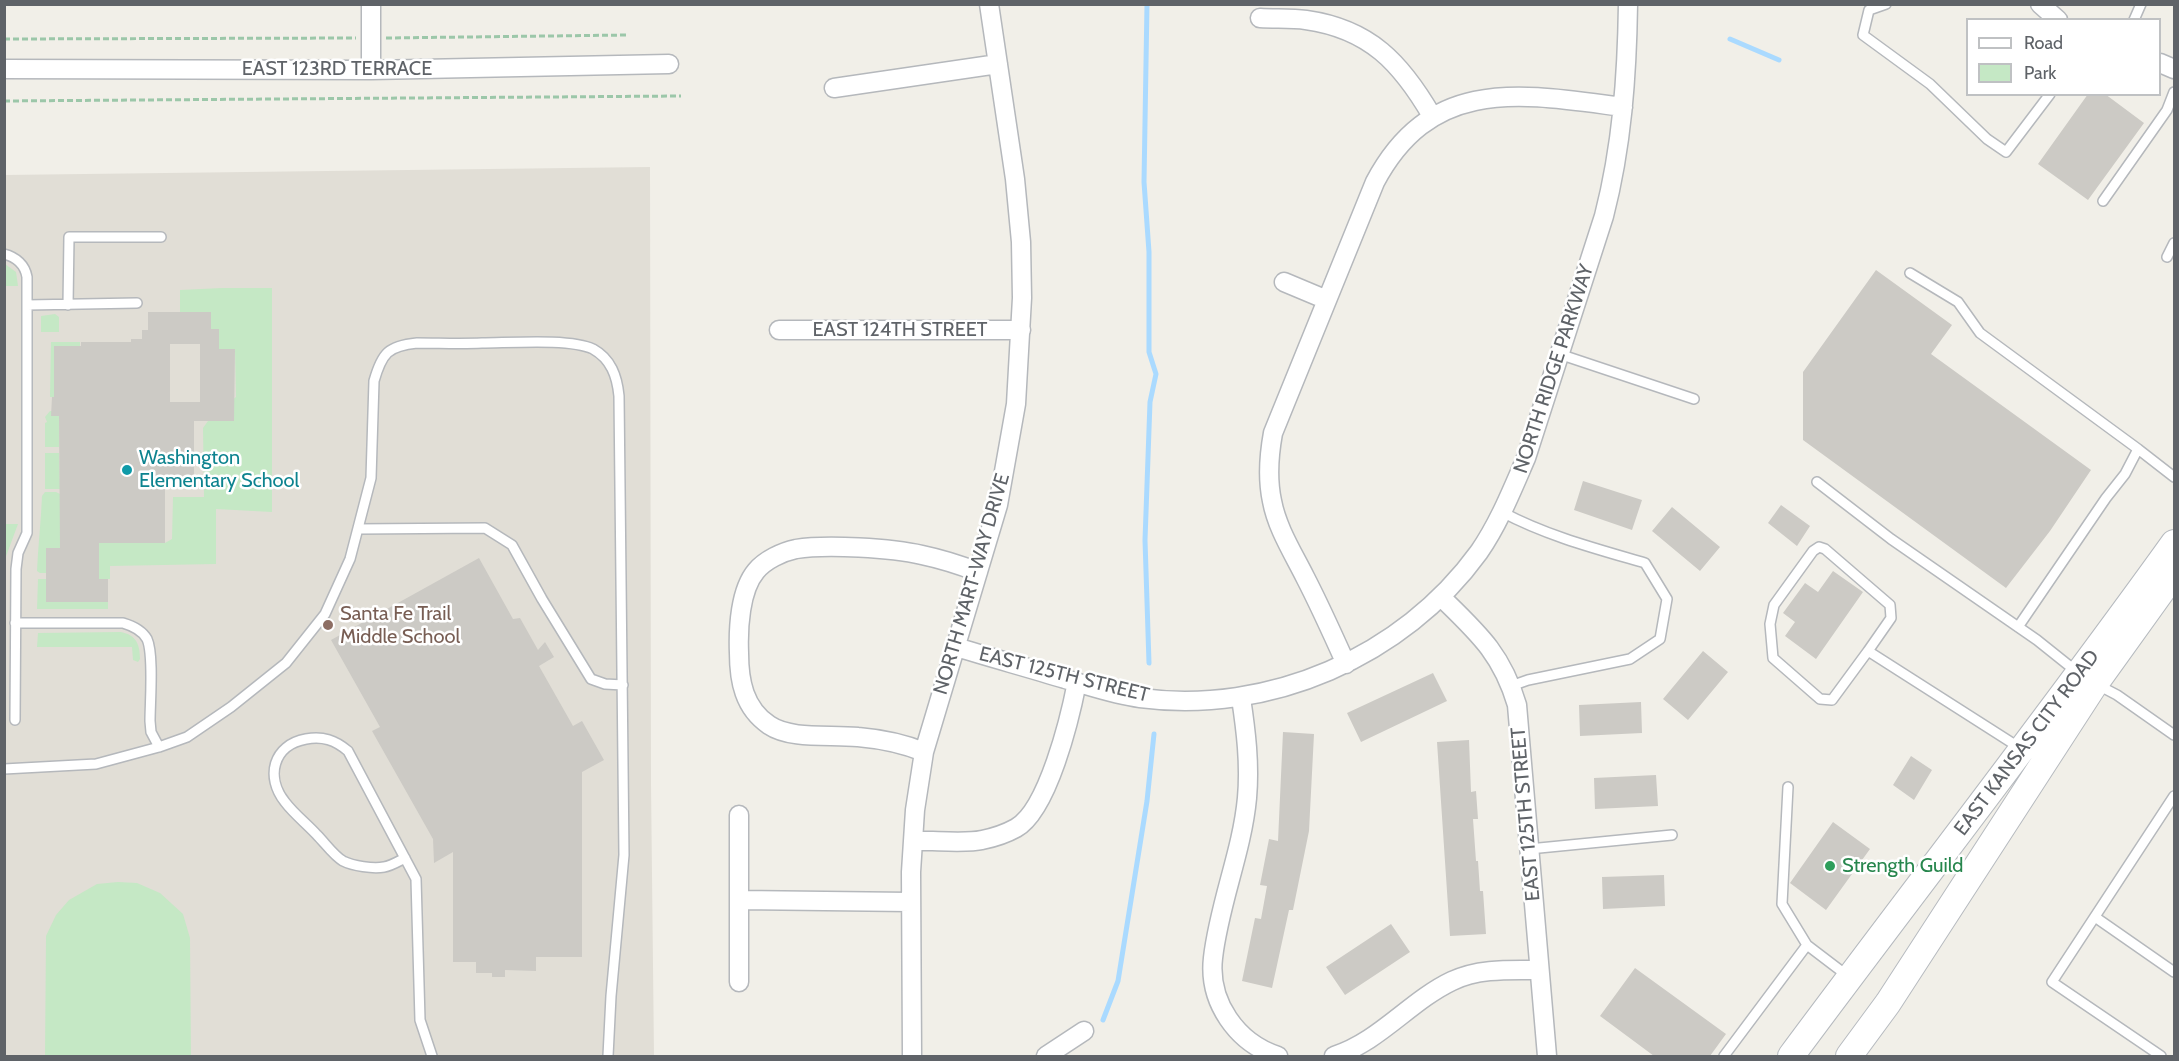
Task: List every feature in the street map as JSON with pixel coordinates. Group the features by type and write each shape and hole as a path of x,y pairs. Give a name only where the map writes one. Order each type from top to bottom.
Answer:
{"main road":[{"name":"EAST KANSAS CITY ROAD","path":"1850,1056 1888,1003 2087,679 2175,543"},
{"name":"EAST KANSAS CITY ROAD","path":"1791,1056 2022,750 2087,679 2175,574"}],"street":[{"path":"371,4 371,70"},
{"name":"NORTH MART-WAY DRIVE","path":"912,1056 910,902 915,810 924,752 998,505 1016,404 1021,330 1021,242 1015,179 989,4"},
{"name":"NORTH RIDGE PARKWAY","path":"1346,664 1392,637 1441,597 1479,551 1502,512 1526,458 1612,186 1623,107 1628,4"},
{"path":"1260,18 1305,20 1334,26 1357,35 1397,65 1413,84 1432,116"},
{"path":"2161,63 2175,69"},
{"name":"EAST 123RD TERRACE","path":"4,69 371,70 669,64"},
{"path":"834,88 998,64"},
{"path":"1346,664 1329,623 1277,520 1268,471 1273,433 1375,182 1384,164 1403,141 1432,116 1466,103 1494,97 1522,96 1623,107"},
{"path":"1284,282 1327,300"},
{"name":"EAST 124TH STREET","path":"779,330 1021,330"},
{"path":"924,752 893,741 857,736 787,734 769,725 750,707 741,686 739,647 744,591 757,570 779,554 804,549 867,548 919,554 978,572"},
{"name":"EAST 125TH STREET","path":"1441,597 1493,652 1504,668 1516,705 1547,1056"},
{"name":"EAST 125TH STREET","path":"956,647 1138,698 1161,700 1204,701 1241,698 1316,676 1346,664"},
{"path":"913,841 980,841 1017,828 1035,810 1046,788 1077,682"},
{"path":"1241,698 1248,753 1247,798 1212,960 1214,984 1220,1006 1227,1019 1242,1037 1268,1053 1278,1056"},
{"path":"739,815 739,982"},
{"path":"740,900 910,902"},
{"path":"1334,1056 1366,1040 1453,980 1503,969 1539,970"},
{"path":"1046,1056 1084,1031"}],"lane":[{"path":"1886,4 1869,10 1863,35 1930,84 1987,139 2006,152 2048,96"},
{"path":"2135,18 2141,4"},
{"path":"2103,201 2167,110 2175,92"},
{"path":"68,305 69,237 161,237"},
{"path":"2167,257 2175,243"},
{"path":"4,254 18,261 26,271 27,305 27,532 17,561 15,720"},
{"path":"1910,273 1958,302 1980,333 2175,477"},
{"path":"27,305 137,303"},
{"path":"4,769 96,764 159,747 187,736 205,725 286,663 325,614 350,559 370,478 374,381 378,366 386,352 400,345 417,343 549,343 593,349 611,366 617,380 619,396 624,855 608,1056"},
{"path":"1559,354 1694,399"},
{"path":"2018,627 2106,498 2125,474 2138,449"},
{"path":"1817,482 1891,539 2018,627 2087,679 2116,695 2175,735"},
{"path":"1502,512 1520,522 1586,546 1645,563 1667,599 1660,639 1630,659 1528,680 1511,686"},
{"path":"358,529 485,528 512,545 591,679 605,684 623,686"},
{"path":"1819,547 1825,549 1890,605 1891,618 1868,651 1832,700 1820,699 1773,658 1770,624 1774,605 1813,551 1819,547"},
{"path":"15,623 123,623 136,628 146,637 150,649 150,722 151,732 159,747"},
{"path":"1868,651 2022,750"},
{"path":"405,858 384,867 363,866 343,861 284,802 274,776 274,764 279,754 297,741 315,738 335,740 348,751 405,858 416,879 420,1020 432,1056"},
{"path":"1788,787 1782,904 1807,945 1850,978"},
{"path":"2161,1056 2052,982 2174,800"},
{"path":"1529,849 1672,835"},
{"path":"2095,917 2175,972"},
{"path":"1724,1056 1807,945"}],"path":[{"path":"4,39 628,35"},
{"path":"4,100 681,96"}],"shaded area":[{"name":"Santa Fe Trail Middle School","path":"650,167 654,1056 5,1056 4,175"}],"green space":[{"path":"5,264 16,272 18,286 5,286"},
{"path":"272,288 272,512 216,509 216,564 110,566 110,579 99,579 99,543 165,543 172,539 173,497 204,497 203,428 236,397 235,350 219,349 219,329 211,329 211,312 180,312 180,290"},
{"path":"55,314 59,317 59,332 41,332 41,316"},
{"path":"51,342 80,342 80,346 54,346 54,397 50,397"},
{"path":"50,411 59,411 59,447 45,447 45,423 47,422 45,417"},
{"path":"45,453 59,453 60,489 45,489"},
{"path":"45,492 60,494 60,548 46,549 46,573 40,573 37,571 37,562 42,496"},
{"path":"4,524 18,524 5,559"},
{"path":"38,579 46,579 46,602 108,602 108,609 37,609"},
{"path":"121,632 130,635 136,641 140,654 138,662 133,660 132,647 37,647 38,633"},
{"path":"137,883 160,893 183,914 190,938 191,1056 45,1056 46,936 56,915 69,900 97,884"}],"building":[{"path":"2087,96 2108,96 2144,123 2088,200 2038,164"},
{"path":"1876,270 1952,325 1931,354 2091,470 2050,531 2006,588 1803,440 1803,372"},
{"name":"Washington Elementary School","path":"148,312 211,312 211,329 219,329 219,349 235,349 234,421 194,421 194,488 165,488 165,543 99,543 99,579 108,579 108,602 46,602 46,548 60,548 59,416 51,416 52,397 54,397 54,346 81,346 81,342 131,342 131,339 142,339 142,330 148,330","holes":["170,344 200,344 200,402 170,402"]},
{"path":"1583,481 1642,500 1632,530 1574,510"},
{"path":"1781,505 1810,526 1797,546 1768,523"},
{"path":"1672,507 1720,547 1700,571 1652,531"},
{"name":"Santa Fe Trail Middle School","path":"479,558 513,619 520,618 538,650 545,642 554,657 539,666 573,726 582,721 604,760 582,772 582,957 536,957 536,971 505,970 505,977 492,977 492,973 476,973 476,962 453,962 453,852 434,863 433,839 372,731 380,727 331,640"},
{"path":"1833,571 1863,592 1816,659 1785,636 1795,622 1783,613 1805,583 1818,592"},
{"path":"1703,651 1728,672 1688,720 1663,699"},
{"path":"1433,673 1447,701 1361,742 1347,713"},
{"path":"1641,702 1642,733 1580,736 1579,705"},
{"path":"1283,732 1314,734 1309,831 1293,910 1289,910 1272,988 1242,981 1255,918 1261,919 1267,886 1260,885 1269,839 1278,841"},
{"path":"1469,740 1471,792 1476,791 1478,819 1473,819 1476,861 1478,861 1480,891 1483,891 1486,934 1450,936 1437,742"},
{"path":"1911,756 1932,770 1914,800 1893,785"},
{"path":"1656,775 1658,806 1595,809 1594,778"},
{"name":"Strength Guild","path":"1833,822 1870,849 1826,910 1790,883"},
{"path":"1664,875 1665,906 1603,909 1602,877"},
{"path":"1391,924 1410,952 1345,995 1326,967"},
{"path":"1635,968 1726,1034 1710,1056 1654,1056 1600,1016"}],"waterway":[{"path":"1147,4 1144,182 1149,252 1149,352 1156,374 1150,402 1145,540 1149,663"},
{"path":"1730,39 1779,60"},
{"path":"1103,1020 1118,981 1147,801 1154,734"}],"place":[{"name":"Washington Elementary School","path":"127,470"},
{"name":"Santa Fe Trail Middle School","path":"328,625"},
{"name":"Strength Guild","path":"1830,866"}]}
